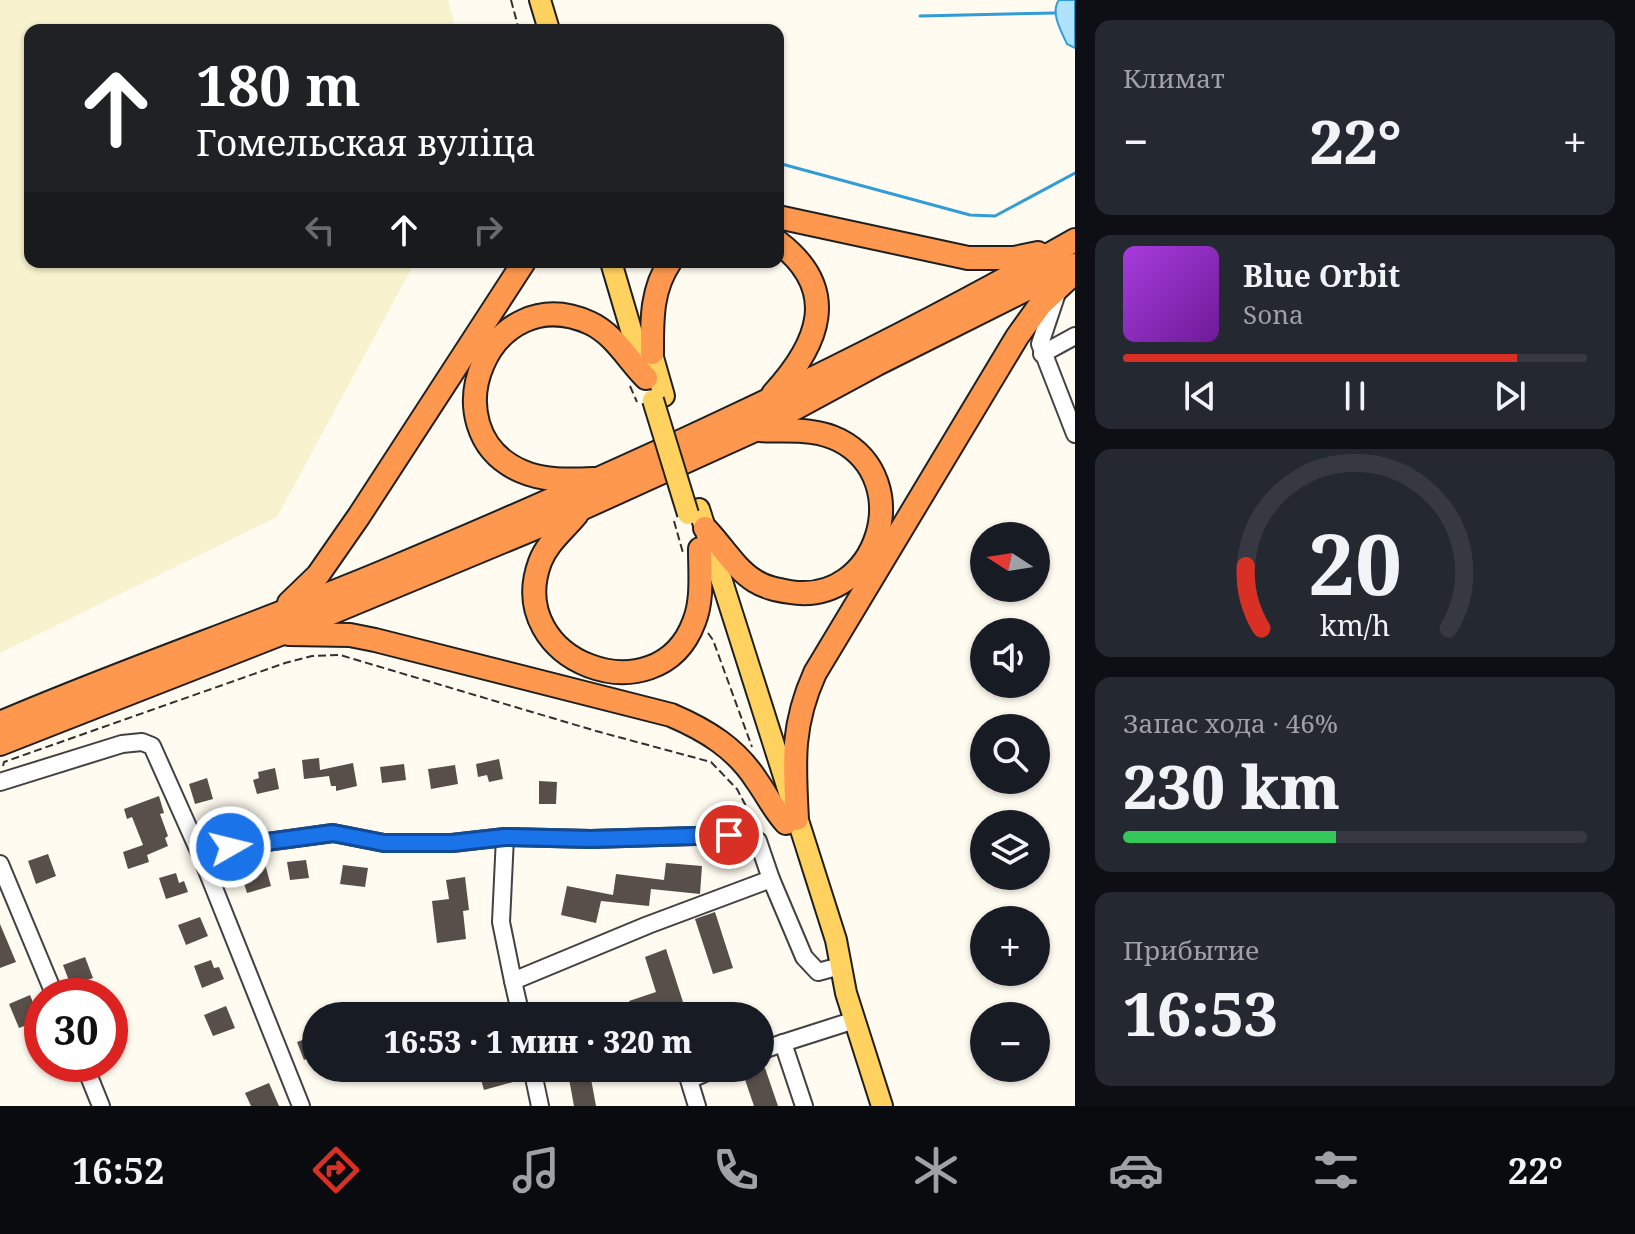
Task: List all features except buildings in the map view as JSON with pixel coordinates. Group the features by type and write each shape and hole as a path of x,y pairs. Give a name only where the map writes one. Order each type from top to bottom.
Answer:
{"highway":[{"path":"784,218 968,258 1014,258 1070,251"},
{"path":"763,405 789,377 813,340 818,317 816,296 806,272 784,247"},
{"path":"2,753 380,573 763,405 1070,251"},
{"path":"0,723 280,623 581,509 755,430 877,364 1070,251"},
{"path":"280,623 326,563 520,268"},
{"path":"652,353 653,301 660,276 666,268"},
{"path":"792,821 797,724 815,673 1017,337 1040,305 1068,279"},
{"path":"602,478 539,477 520,471 491,447 481,431 474,404 476,378 487,352 504,332 525,321 548,315 570,316 592,323 612,338 646,378"},
{"path":"698,525 753,581 773,589 799,594 823,591 847,580 866,560 878,537 882,516 880,494 873,473 859,454 839,440 815,431 755,430"},
{"path":"581,509 550,543 540,563 535,588 537,611 556,647 574,661 596,670 625,672 648,668 680,647 696,618 699,600 698,525"},
{"path":"280,623 375,640 671,715 711,734 730,748 749,768 774,809 792,821"}],"main road":[{"path":"529,0 536,24"},
{"path":"540,0 547,24"},
{"path":"613,268 646,378 658,398"},
{"path":"625,268 652,353 658,398 792,821 833,968 846,993"},
{"path":"792,821 836,940 846,993 882,1106"}],"street":[{"path":"1041,349 1068,279"},
{"path":"1017,337 1029,336 1041,349 1075,434"},
{"path":"1041,349 1075,336"},
{"path":"0,782 122,744 142,742 152,746 202,858 301,1106"},
{"path":"202,858 230,847 333,833 384,843 452,843 505,837 591,839 729,835 758,841 804,957 818,972 833,968"},
{"path":"505,837 501,922 518,1002"},
{"path":"0,864 48,978"},
{"path":"513,981 648,925 771,879"},
{"path":"774,1046 855,1020"},
{"path":"783,1043 804,1106"},
{"path":"91,1082 101,1106"},
{"path":"535,1082 540,1106"},
{"path":"690,1082 697,1106"}],"path":[{"path":"511,0 517,24"},
{"path":"707,631 754,754"},
{"path":"2,753 285,663 312,656 340,655 711,762 737,789 758,841"}],"shaded area":[{"path":"0,0 448,0 454,24 24,24 24,268 412,268 277,517 0,653"}],"water":[{"path":"1059,0 1075,0 1075,48 1067,44 1057,22"}],"waterway":[{"path":"920,16 1055,13"},
{"path":"784,165 970,215 995,216 1075,173"}],"route":[{"path":"230,847 333,833 384,843 452,843 505,837 591,839 729,835"}]}
